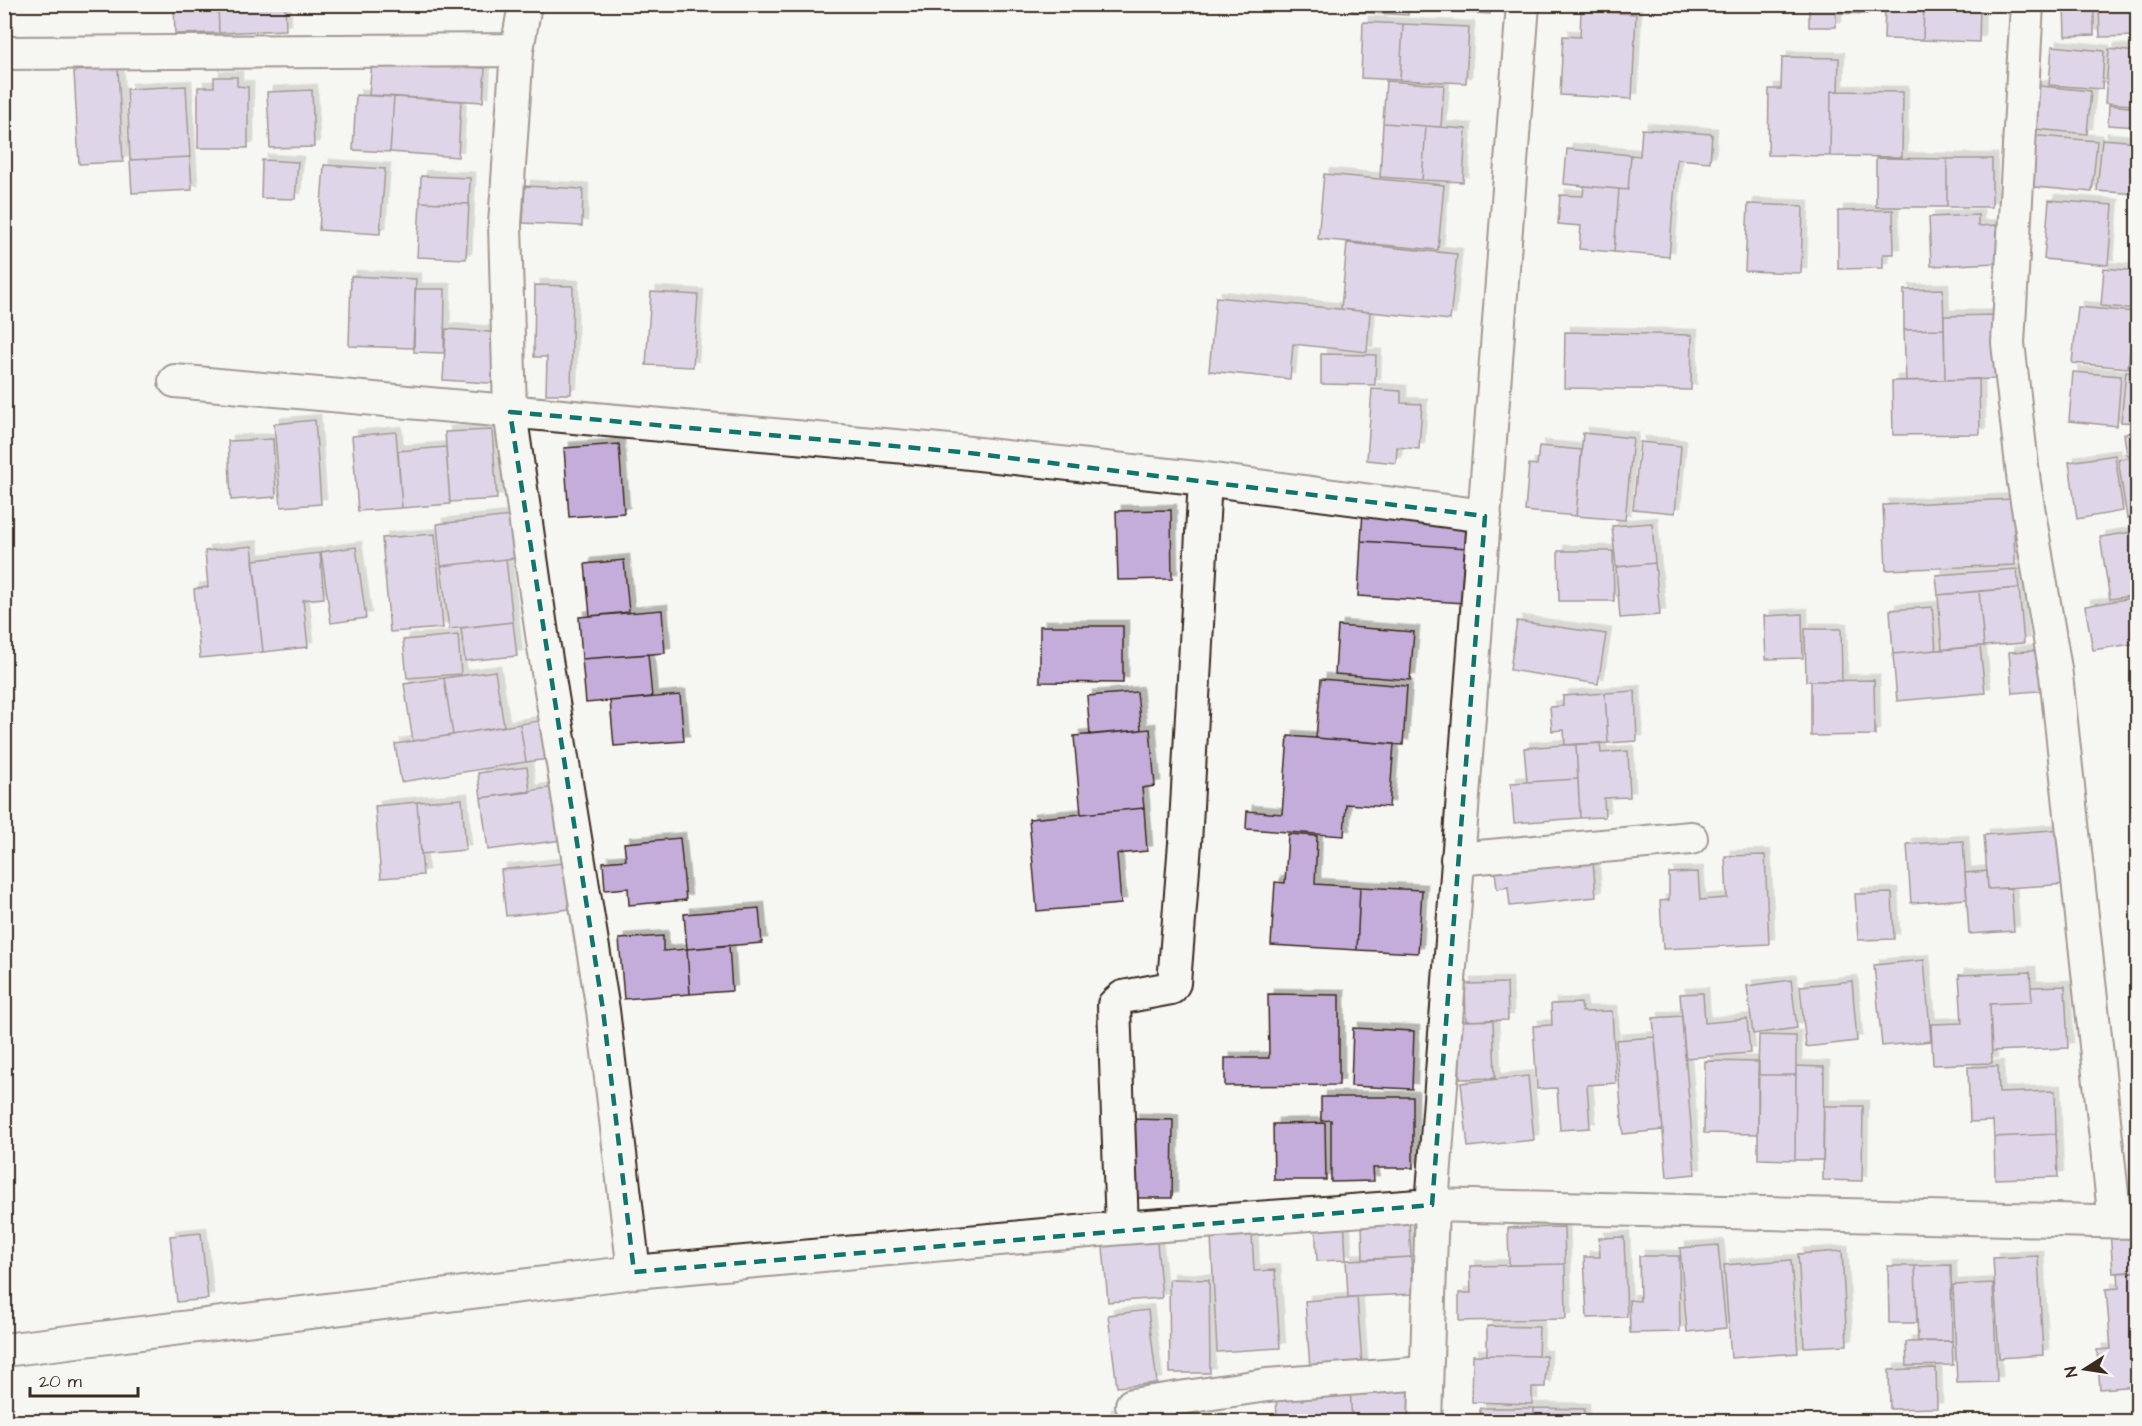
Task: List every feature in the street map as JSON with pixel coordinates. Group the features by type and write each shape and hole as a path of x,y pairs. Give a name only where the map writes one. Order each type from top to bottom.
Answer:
{"street":[{"path":"525,4 516,50 505,224 510,412 543,641 603,1010 634,1272"},
{"path":"1425,1422 1432,1205 1523,4"},
{"path":"4,1350 634,1272 1122,1228 1432,1205 2126,1222 2056,675 2024,483 2008,343 2027,4"},
{"path":"4,53 516,50"},
{"path":"175,381 961,452 1205,479 1485,516"},
{"path":"1122,1228 1114,1005 1123,997 1171,988 1174,983 1185,843 1205,479"},
{"path":"1457,859 1691,838"},
{"path":"1132,1406 1267,1385 1425,1373"}],"highlighted area":[{"path":"510,412 961,452 1485,516 1432,1205 634,1272 603,1010"}],"building":[{"path":"174,4 218,4 219,33 175,34"},
{"path":"218,4 285,4 286,30 219,33"},
{"path":"365,4 411,4 411,10 365,9"},
{"path":"411,4 470,4 470,11 411,10"},
{"path":"1352,4 1408,4 1408,15 1352,12"},
{"path":"1429,4 1490,4 1490,14 1428,10"},
{"path":"1809,4 1867,4 1867,14 1836,13 1836,27 1809,27"},
{"path":"1885,4 1924,4 1923,40 1884,39"},
{"path":"1924,4 1980,4 1979,42 1923,40"},
{"path":"2064,4 2094,4 2094,35 2065,36"},
{"path":"2099,4 2138,4 2138,36 2100,37"},
{"path":"1581,11 1636,14 1632,99 1560,95 1563,36 1580,37"},
{"path":"1363,22 1403,24 1400,80 1361,78"},
{"path":"1403,24 1469,27 1466,83 1400,80"},
{"path":"2052,46 2104,51 2102,89 2049,85"},
{"path":"2109,49 2136,52 2132,105 2105,103"},
{"path":"1782,57 1839,58 1838,91 1831,91 1830,156 1768,155 1769,89 1781,89"},
{"path":"372,61 485,68 483,102 369,95"},
{"path":"118,68 123,162 79,164 74,71"},
{"path":"214,77 237,77 237,86 248,87 248,148 198,148 198,87 214,87"},
{"path":"1386,81 1444,85 1441,127 1383,123"},
{"path":"2030,85 2091,91 2087,134 2026,128"},
{"path":"186,86 190,157 130,160 127,89"},
{"path":"312,90 314,147 270,148 267,92"},
{"path":"1831,91 1903,92 1902,157 1830,156"},
{"path":"356,95 394,97 390,152 353,150"},
{"path":"394,97 461,101 458,157 390,152"},
{"path":"2109,105 2138,108 2138,127 2108,125"},
{"path":"1383,123 1426,126 1422,180 1380,177"},
{"path":"1426,126 1466,129 1463,182 1422,180"},
{"path":"1642,129 1712,134 1710,162 1677,159 1669,257 1614,252 1619,189 1628,190 1631,155 1640,156"},
{"path":"2028,135 2097,141 2092,192 2023,186"},
{"path":"2102,139 2138,142 2138,194 2097,191"},
{"path":"1567,149 1631,155 1628,190 1564,184"},
{"path":"190,157 192,190 132,193 130,160"},
{"path":"1876,158 1947,159 1947,207 1876,207"},
{"path":"1947,159 1992,159 1992,207 1947,207"},
{"path":"262,160 298,162 295,199 261,198"},
{"path":"324,165 385,169 380,234 319,230"},
{"path":"1324,174 1444,185 1438,250 1318,239"},
{"path":"421,176 470,178 469,204 420,202"},
{"path":"525,186 583,189 582,226 523,223"},
{"path":"1584,186 1619,189 1614,252 1579,249 1581,226 1558,224 1560,195 1583,196"},
{"path":"2049,200 2113,205 2108,265 2044,259"},
{"path":"420,202 469,204 466,259 417,257"},
{"path":"1748,204 1803,206 1801,273 1745,271"},
{"path":"1893,210 1894,254 1883,254 1883,268 1838,269 1838,211"},
{"path":"1978,215 1978,226 1996,225 1998,263 1931,266 1929,217"},
{"path":"1347,243 1457,254 1450,320 1341,309"},
{"path":"2104,268 2138,271 2138,309 2101,306"},
{"path":"351,276 416,279 413,348 349,346"},
{"path":"535,285 573,286 571,394 546,394 547,357 534,357"},
{"path":"415,289 445,289 444,353 414,352"},
{"path":"1943,289 1944,329 1904,330 1904,290"},
{"path":"651,292 698,295 693,367 646,365"},
{"path":"1216,297 1370,312 1367,352 1293,344 1290,379 1209,371"},
{"path":"2078,307 2134,312 2128,368 2072,363"},
{"path":"2137,312 2138,368 2131,368"},
{"path":"1995,315 1996,379 1945,380 1944,316"},
{"path":"446,329 505,333 503,384 443,380"},
{"path":"1944,329 1945,380 1906,381 1904,330"},
{"path":"1565,332 1692,335 1691,390 1564,388"},
{"path":"1321,354 1376,355 1375,385 1321,384"},
{"path":"2126,371 2138,373 2138,423 2121,422"},
{"path":"2073,372 2121,376 2117,426 2069,421"},
{"path":"1979,379 1980,434 1893,435 1892,381"},
{"path":"1372,389 1401,391 1401,403 1422,404 1419,449 1397,447 1396,463 1367,460"},
{"path":"315,420 321,504 281,507 274,424"},
{"path":"492,430 497,499 450,502 445,432"},
{"path":"396,432 402,508 358,511 352,436"},
{"path":"2138,432 2138,454 2127,455 2124,434"},
{"path":"1583,433 1633,438 1625,520 1576,516"},
{"path":"273,439 276,497 231,500 228,441"},
{"path":"1640,442 1681,446 1675,513 1633,509"},
{"path":"619,444 624,513 569,517 564,448"},
{"path":"1539,446 1582,450 1576,516 1525,511 1529,464 1537,465"},
{"path":"446,447 450,504 402,508 398,451"},
{"path":"2115,455 2123,511 2077,519 2069,462"},
{"path":"2138,457 2138,516 2127,518 2118,459"},
{"path":"2013,499 2015,565 1886,570 1883,505"},
{"path":"1171,510 1172,579 1118,580 1116,511"},
{"path":"1363,511 1470,519 1468,548 1361,541"},
{"path":"511,516 516,558 441,566 437,524"},
{"path":"1652,523 1655,563 1616,567 1612,526"},
{"path":"2138,531 2138,595 2110,599 2100,537"},
{"path":"435,534 443,628 390,632 382,538"},
{"path":"1361,541 1468,548 1464,603 1358,596"},
{"path":"252,546 263,652 200,658 194,589 208,587 205,551"},
{"path":"356,547 366,618 331,623 321,552"},
{"path":"1558,551 1613,551 1614,601 1559,601"},
{"path":"320,553 324,598 303,600 308,647 263,652 253,560"},
{"path":"506,559 513,622 449,629 441,566"},
{"path":"624,560 629,612 590,616 585,564"},
{"path":"1655,563 1660,615 1620,618 1616,567"},
{"path":"2017,569 2019,588 1938,595 1936,575"},
{"path":"2019,588 2024,643 1984,646 1979,591"},
{"path":"1979,591 1984,646 1942,650 1938,595"},
{"path":"2138,597 2138,643 2093,650 2085,606"},
{"path":"1932,607 1936,650 1893,654 1890,610"},
{"path":"662,610 665,653 582,659 579,617"},
{"path":"1802,614 1803,658 1766,659 1764,616"},
{"path":"1517,621 1606,634 1598,684 1510,670"},
{"path":"513,622 517,656 465,661 461,628"},
{"path":"1040,626 1123,626 1123,683 1040,682"},
{"path":"1338,626 1414,632 1410,680 1335,674"},
{"path":"1805,629 1841,629 1842,681 1806,681"},
{"path":"458,635 461,674 407,678 403,640"},
{"path":"1980,646 1985,693 1897,701 1893,654"},
{"path":"2049,650 2051,690 2012,693 2009,652"},
{"path":"648,654 652,697 586,703 582,659"},
{"path":"495,671 504,726 453,735 444,678"},
{"path":"444,678 453,735 413,741 404,684"},
{"path":"1321,679 1407,686 1403,745 1316,738"},
{"path":"1874,680 1875,735 1811,736 1811,681"},
{"path":"1635,691 1637,741 1608,743 1605,693"},
{"path":"1137,692 1141,730 1090,735 1087,696"},
{"path":"1605,693 1608,743 1565,745 1564,730 1552,731 1550,707 1563,706 1563,696"},
{"path":"680,695 684,741 614,746 610,701"},
{"path":"551,719 557,758 526,762 520,724"},
{"path":"520,724 526,762 401,782 395,744"},
{"path":"1150,729 1155,786 1142,788 1144,808 1081,814 1074,736"},
{"path":"1288,736 1394,744 1389,807 1346,804 1344,836 1246,829 1247,811 1282,814"},
{"path":"1600,743 1601,753 1628,751 1630,797 1604,798 1605,817 1580,818 1576,744"},
{"path":"1576,744 1578,779 1527,782 1524,748"},
{"path":"527,767 530,792 481,798 478,773"},
{"path":"1578,779 1580,818 1514,823 1511,783"},
{"path":"555,787 562,840 488,850 481,798"},
{"path":"462,799 466,850 421,854 417,802"},
{"path":"417,802 423,875 381,878 375,806"},
{"path":"1144,808 1147,851 1117,854 1121,904 1037,911 1029,819"},
{"path":"2065,829 2069,884 1988,889 1984,835"},
{"path":"1288,834 1317,836 1315,884 1360,887 1357,950 1271,945 1275,882 1285,883"},
{"path":"680,838 686,900 629,905 628,888 605,890 603,862 626,860 624,843"},
{"path":"1963,841 1967,899 1911,903 1907,844"},
{"path":"1592,850 1596,897 1510,906 1508,887 1497,889 1494,860"},
{"path":"1765,855 1769,944 1663,949 1660,901 1669,900 1669,873 1698,872 1700,900 1727,898 1725,856"},
{"path":"564,863 570,909 506,916 501,870"},
{"path":"1987,871 1988,889 2011,888 2014,931 1969,934 1965,873"},
{"path":"1360,887 1422,890 1418,953 1357,950"},
{"path":"1892,893 1894,939 1858,940 1855,894"},
{"path":"759,908 762,943 687,949 684,914"},
{"path":"663,936 663,951 687,949 690,994 624,999 619,939"},
{"path":"729,945 732,991 690,994 687,949"},
{"path":"1924,960 1931,1041 1882,1046 1874,965"},
{"path":"2030,972 2032,1002 1990,1004 1992,1063 1933,1065 1931,1024 1962,1023 1959,975"},
{"path":"1791,980 1797,1028 1753,1034 1747,986"},
{"path":"1852,981 1857,1041 1806,1047 1800,986"},
{"path":"1507,983 1508,1020 1466,1021 1465,984"},
{"path":"2065,986 2068,1048 1992,1051 1990,1004 2032,1002 2031,987"},
{"path":"1703,993 1705,1023 1747,1019 1750,1053 1685,1058 1680,994"},
{"path":"1268,994 1339,995 1339,1085 1225,1086 1225,1058 1269,1058"},
{"path":"1581,1003 1582,1012 1612,1011 1616,1083 1587,1085 1590,1128 1560,1130 1557,1088 1537,1089 1533,1026 1552,1025 1551,1004"},
{"path":"1682,1016 1695,1174 1667,1177 1653,1018"},
{"path":"1493,1020 1495,1078 1460,1079 1458,1021"},
{"path":"1353,1028 1414,1031 1412,1089 1351,1086"},
{"path":"1759,1035 1796,1036 1796,1075 1758,1075"},
{"path":"1655,1037 1663,1130 1623,1134 1616,1040"},
{"path":"1705,1061 1759,1062 1758,1134 1704,1133"},
{"path":"1796,1066 1824,1067 1823,1160 1795,1160"},
{"path":"1998,1066 1999,1093 2055,1091 2056,1134 1994,1137 1993,1121 1970,1122 1968,1067"},
{"path":"1758,1075 1796,1075 1795,1160 1758,1159"},
{"path":"1528,1076 1534,1140 1468,1147 1461,1083"},
{"path":"1321,1097 1413,1097 1413,1168 1373,1168 1374,1181 1331,1182 1331,1120 1321,1121"},
{"path":"1824,1106 1863,1106 1862,1181 1823,1180"},
{"path":"1133,1119 1173,1120 1172,1198 1132,1198"},
{"path":"1325,1123 1326,1180 1274,1180 1273,1124"},
{"path":"2056,1134 2058,1177 1995,1179 1994,1137"},
{"path":"1344,1215 1346,1260 1317,1261 1315,1216"},
{"path":"1409,1221 1411,1257 1363,1260 1362,1223"},
{"path":"1564,1227 1565,1264 1509,1265 1508,1228"},
{"path":"2138,1228 2138,1271 2113,1273 2110,1230"},
{"path":"1156,1232 1162,1298 1108,1302 1102,1236"},
{"path":"201,1233 208,1299 177,1302 170,1236"},
{"path":"1252,1235 1254,1271 1275,1270 1280,1348 1217,1352 1211,1237"},
{"path":"1624,1237 1627,1317 1587,1318 1584,1257 1600,1257 1599,1238"},
{"path":"1718,1245 1726,1328 1687,1332 1680,1248"},
{"path":"1842,1251 1847,1345 1804,1347 1798,1254"},
{"path":"1639,1256 1679,1256 1680,1332 1630,1333 1629,1300 1640,1301"},
{"path":"2038,1256 2043,1355 1999,1358 1993,1258"},
{"path":"1411,1257 1413,1294 1348,1297 1346,1260"},
{"path":"1791,1260 1798,1353 1731,1358 1724,1265"},
{"path":"1565,1264 1566,1319 1459,1321 1459,1293 1471,1293 1470,1266"},
{"path":"1951,1265 1952,1341 1918,1341 1915,1266"},
{"path":"1888,1266 1915,1266 1917,1323 1889,1323"},
{"path":"2138,1272 2138,1386 2100,1389 2097,1350 2111,1349 2106,1289 2119,1288 2118,1273"},
{"path":"1169,1279 1209,1280 1210,1373 1170,1373"},
{"path":"1993,1283 1997,1382 1957,1383 1953,1285"},
{"path":"1357,1297 1362,1364 1310,1368 1305,1301"},
{"path":"1148,1310 1157,1383 1117,1387 1108,1315"},
{"path":"1487,1326 1539,1327 1538,1356 1487,1355"},
{"path":"1952,1341 1953,1365 1907,1366 1906,1342"},
{"path":"1473,1355 1546,1356 1545,1387 1532,1387 1532,1404 1472,1402"},
{"path":"1936,1368 1937,1408 1890,1409 1889,1370"},
{"path":"1410,1386 1411,1422 1352,1422 1350,1388"},
{"path":"1350,1388 1352,1422 1277,1422 1276,1391"},
{"path":"1480,1408 1534,1408 1534,1422 1480,1422"},
{"path":"1534,1408 1584,1409 1584,1422 1534,1422"},
{"path":"1195,1411 1195,1422 1137,1422 1136,1414"},
{"path":"1136,1414 1137,1422 1106,1422 1106,1415"}]}
